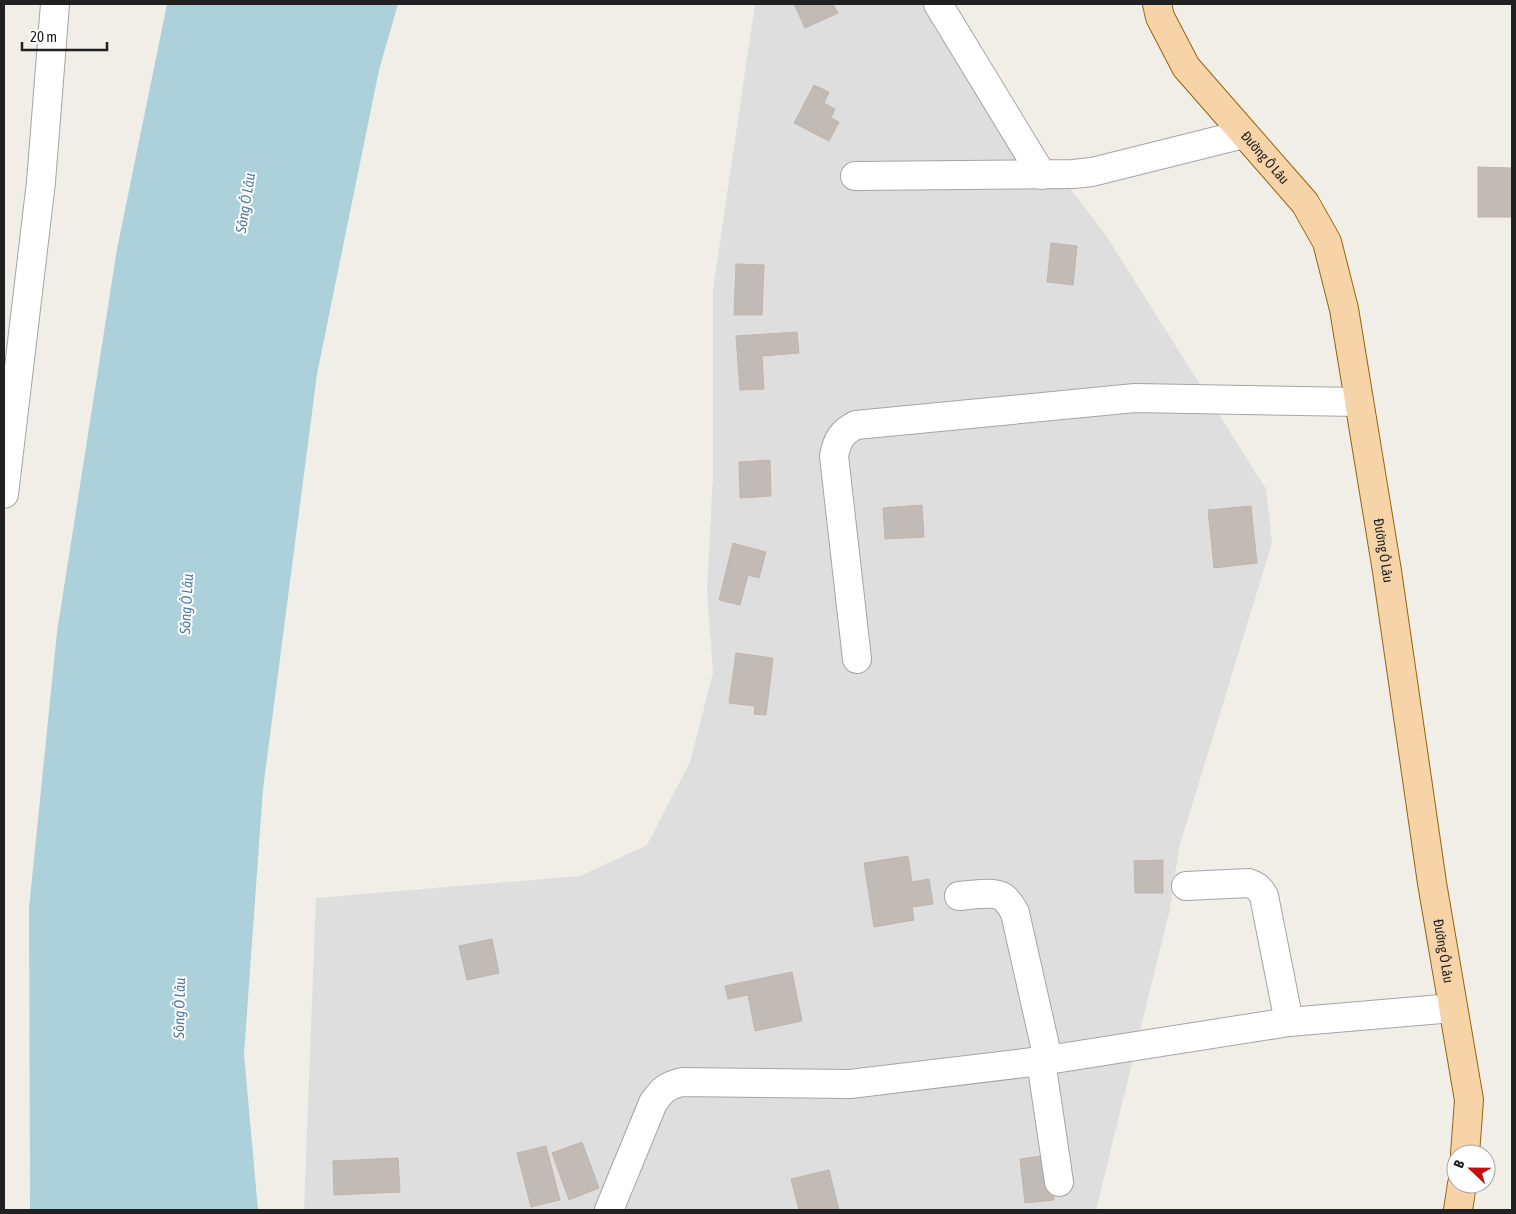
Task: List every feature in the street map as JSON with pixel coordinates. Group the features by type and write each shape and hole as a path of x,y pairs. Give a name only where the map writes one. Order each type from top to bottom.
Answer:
{"main road":[{"name":"Đường Ô Lâu","path":"1157,4 1160,17 1186,67 1305,204 1327,242 1344,309 1388,580 1432,883 1469,1100 1466,1144"},
{"path":"1458,1210 1460,1194"}],"street":[{"path":"4,494 41,182 55,4"},
{"path":"938,4 1042,175"},
{"path":"855,176 1042,175 1092,172 1244,134"},
{"path":"857,659 834,456 840,436 856,425 1135,398 1359,402"},
{"path":"1186,886 1249,884 1261,890 1264,896 1289,1022"},
{"path":"959,896 994,894 1002,897 1010,904 1015,913 1044,1060 1059,1182"},
{"path":"609,1210 653,1103 661,1091 670,1085 682,1082 850,1084 1044,1060 1289,1022 1453,1008"}],"shaded area":[{"path":"755,4 928,4 1105,234 1266,489 1272,543 1179,848 1170,909 1096,1210 304,1210 316,898 580,876 647,845 690,762 713,673 707,591 713,475 713,290"}],"water":[{"name":"Sông Ô Lâu","path":"167,4 398,4 379,70 317,374 263,789 244,1054 258,1210 30,1210 29,908 57,632 117,249"}],"building":[{"path":"794,4 833,4 838,13 805,28"},
{"path":"814,85 829,92 824,103 835,109 831,118 839,122 829,141 794,123"},
{"path":"1478,167 1512,168 1512,217 1478,217"},
{"path":"1051,243 1077,246 1073,285 1047,282"},
{"path":"736,264 764,265 762,315 734,315"},
{"path":"797,332 799,353 762,356 764,389 740,390 736,336"},
{"path":"770,460 771,496 740,498 739,462"},
{"path":"922,505 924,537 885,539 883,508"},
{"path":"1251,506 1257,563 1214,568 1208,510"},
{"path":"733,543 766,552 759,578 748,575 740,605 719,600"},
{"path":"736,653 773,658 766,715 754,714 755,706 729,703"},
{"path":"908,856 912,882 929,879 933,904 912,907 914,920 874,927 864,863"},
{"path":"1163,860 1163,893 1135,893 1134,861"},
{"path":"492,939 499,973 467,980 459,946"},
{"path":"792,972 802,1021 755,1031 748,995 728,999 725,986"},
{"path":"582,1142 599,1188 569,1200 552,1153"},
{"path":"546,1146 560,1200 531,1207 517,1153"},
{"path":"1049,1155 1054,1200 1025,1203 1020,1159"},
{"path":"398,1158 400,1192 334,1195 333,1161"},
{"path":"829,1170 839,1210 799,1210 791,1179"}]}
